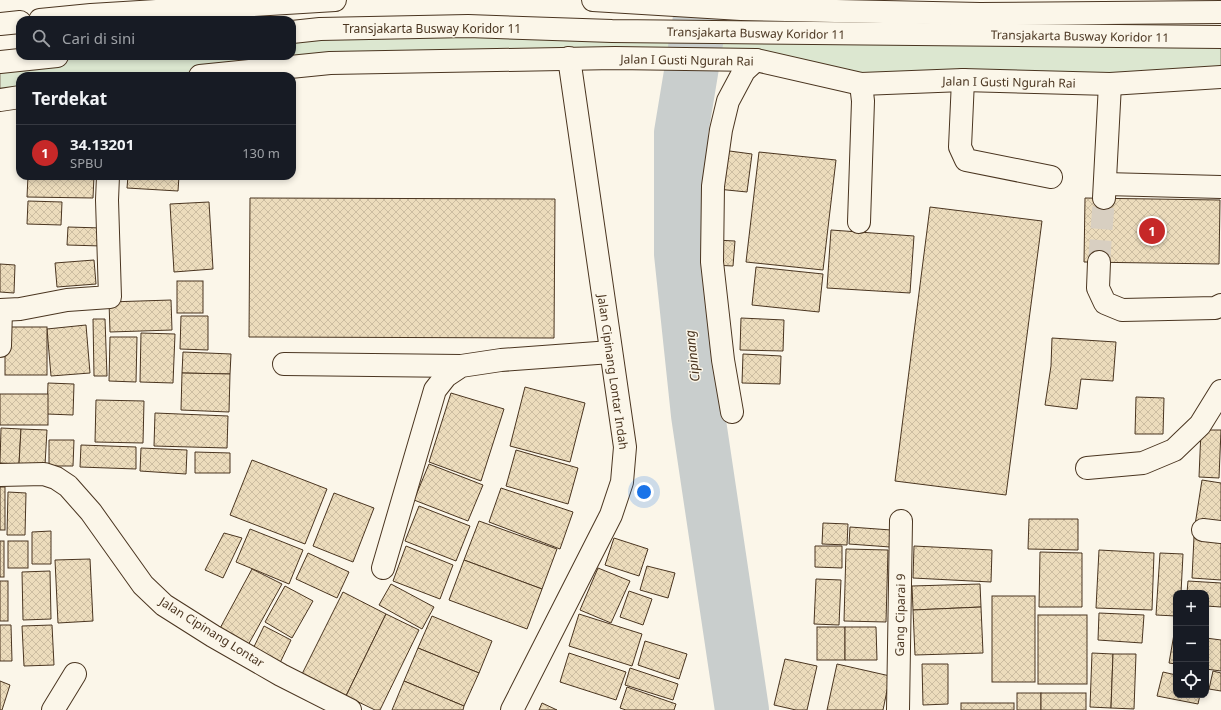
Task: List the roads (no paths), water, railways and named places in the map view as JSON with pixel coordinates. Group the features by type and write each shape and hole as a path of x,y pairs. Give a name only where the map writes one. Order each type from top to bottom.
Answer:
{"street":[{"path":"81,16 335,0"},
{"path":"593,0 741,9 980,14 1221,12"},
{"path":"0,24 16,22"},
{"name":"Transjakarta Busway Koridor 11","path":"296,32 320,29 468,26 729,33 1221,37"},
{"name":"Jalan Cipinang Lontar Indah","path":"512,710 611,515 622,482 625,447 569,58"},
{"name":"Jalan I Gusti Ngurah Rai","path":"240,72 330,63 615,58 756,60 861,84 963,80 1110,84 1221,77"},
{"path":"0,62 19,60"},
{"path":"732,412 723,360 712,262 713,186 721,130 728,100 744,71 756,60"},
{"path":"963,80 960,147 966,160 1052,177"},
{"path":"859,222 863,101 861,84"},
{"path":"1110,84 1104,191 1221,187"},
{"path":"0,100 16,98"},
{"path":"0,346 1,310 20,309 67,300 110,297 107,200 108,180"},
{"path":"1099,262 1098,288 1104,303 1122,310 1215,308 1221,305"},
{"path":"284,364 461,366 501,360 611,352"},
{"path":"383,568 435,390 446,376 461,366"},
{"path":"1087,468 1143,463 1174,450 1200,425 1221,391"},
{"name":"Jalan Cipinang Lontar","path":"0,474 44,474 56,478 68,486 91,512 143,585 164,605 213,636 280,675 350,710"},
{"name":"Gang Ciparai 9","path":"898,710 901,521"},
{"path":"53,710 75,674"}],"waterway":[{"name":"Cipinang","path":"703,0 681,133 681,254 698,415 742,710"}],"tunnel":[{"path":"1099,262 1104,198"}],"place":[{"name":"34.13201","path":"1152,231"}]}
